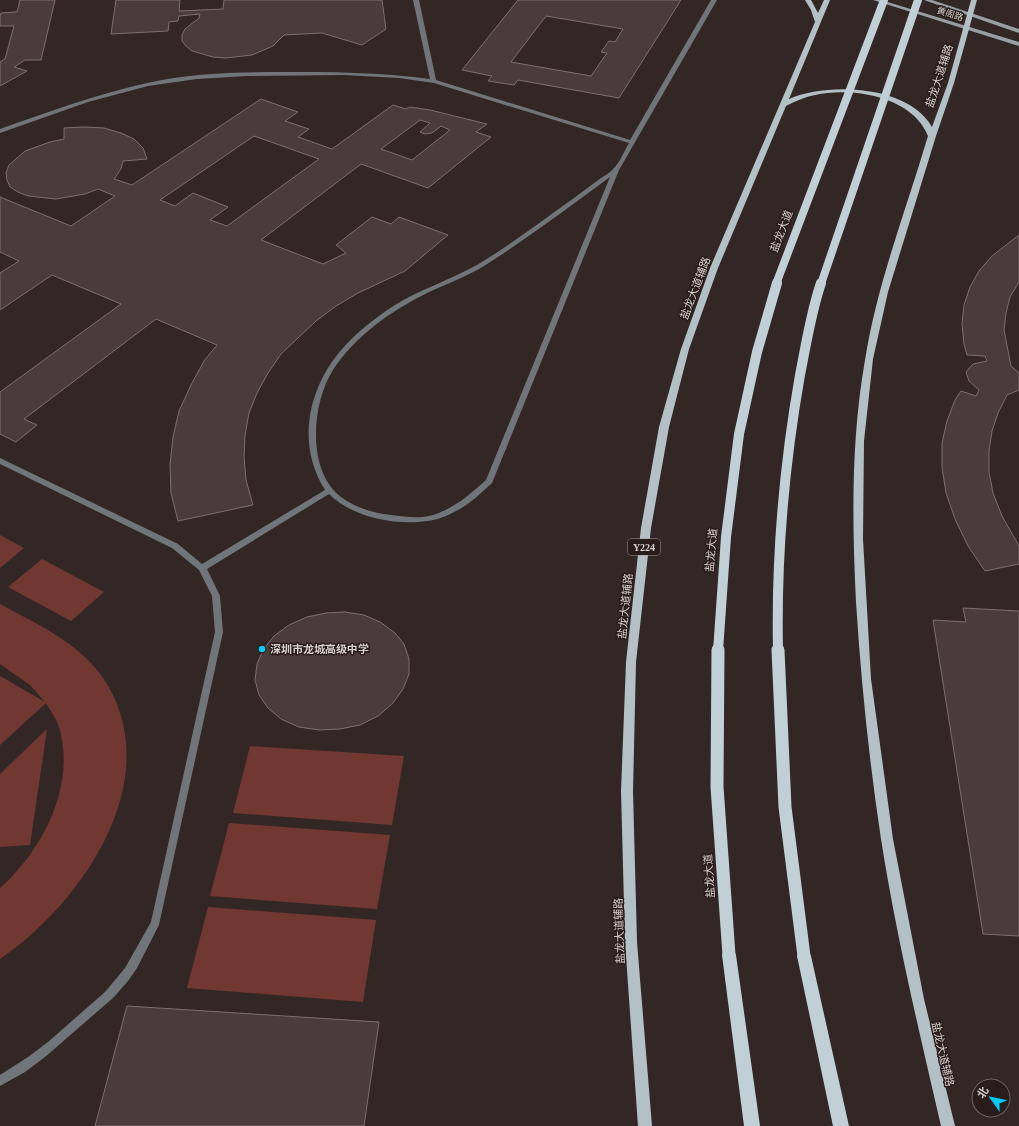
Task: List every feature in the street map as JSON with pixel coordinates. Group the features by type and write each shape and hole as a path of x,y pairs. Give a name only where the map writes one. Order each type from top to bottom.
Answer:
{"highway":[{"name":"盐龙大道","path":"752,1126 729,955 717,787 717,658 726,537 739,434 757,352 778,278 884,0"},
{"path":"841,1126 804,956 784,807 778,649 781,524 791,426 805,349 820,286 918,0"}],"main road":[{"path":"808,0 814,10 818,22"},
{"name":"盐龙大道辅路","path":"645,1126 631,942 627,791 631,662 646,528 664,427 685,349 714,268 827,0"},
{"name":"黄阁路","path":"876,0 1019,44"},
{"name":"黄阁路","path":"927,0 1019,31"},
{"name":"盐龙大道辅路","path":"948,1126 918,999 888,839 866,679 858,539 859,441 869,359 884,292 932,136 951,83 974,0"},
{"path":"782,104 799,96 820,92 845,91 870,94 893,101 912,110 926,123 932,136"}],"lane":[{"path":"416,0 432,80"},
{"path":"616,170 480,265 394,309 368,328 346,348 330,369 319,392 313,415 312,440 318,466 330,490 340,501 374,515 392,518 426,519 456,508 474,495 489,481 616,170 714,0"},
{"path":"0,131 86,101 148,84 197,77 295,72 380,74 432,80 631,142"},
{"path":"0,460 175,546 202,568 216,596 219,632 156,922 141,953 123,979 102,1002 64,1036 18,1072 0,1081"},
{"path":"202,568 330,490"}],"shaded area":[{"path":"0,535 24,548 0,568"},
{"path":"42,559 104,592 71,621 8,587"},
{"path":"0,604 55,634 91,663 101,675 120,713 127,753 122,793 108,833 87,870 61,904 31,934 0,959 0,888 30,855 43,835 53,814 60,792 63,769 63,746 58,724 46,703 0,745 0,676 45,702 30,685 0,664"},
{"path":"47,729 30,845 0,847 0,774"},
{"path":"250,746 404,756 392,825 233,813"},
{"path":"229,823 390,835 377,909 210,896"},
{"path":"208,907 376,920 363,1002 187,988"}],"building":[{"path":"20,0 55,0 41,60 25,60 14,67 27,71 0,86 0,62 5,59 14,26 0,26 0,16 1,13 17,12"},
{"path":"116,0 180,0 179,11 223,9 224,0 382,0 386,29 362,45 322,33 284,35 273,46 252,55 226,58 213,57 192,51 182,41 182,35 185,29 199,18 200,14 179,16 178,21 169,22 168,31 111,34"},
{"path":"518,0 681,0 619,98 518,80 514,85 488,81 492,76 462,70","holes":["546,16 623,29 615,42 609,41 601,52 607,53 591,76 511,62"]},
{"path":"261,99 298,112 285,121 309,129 298,137 332,149 393,105 406,109 410,107 430,110 487,124 476,132 491,137 428,188 361,164 261,240 323,264 346,253 336,245 372,217 391,224 399,217 448,235 405,271 358,293 336,306 316,321 281,354 257,393 249,413 245,435 244,457 246,480 253,505 178,521 171,493 170,465 173,437 179,411 191,385 204,361 217,345 156,319 24,419 37,425 16,442 0,434 0,392 121,304 52,275 0,310 0,273 19,261 0,252 0,197 71,226 115,196 98,189 85,194 56,199 28,196 10,187 6,173 9,165 25,151 50,142 64,139 64,128 104,128 134,139 143,148 147,159 123,161 121,169 114,179 132,185","holes":["420,120 430,123 420,132 425,134 432,133 441,126 450,130 412,160 381,149","254,136 319,159 227,226 210,220 228,207 193,193 175,206 160,200"]},
{"path":"1019,235 1019,282 1010,297 1004,330 1011,366 1019,373 1019,390 1007,395 998,413 992,431 989,451 989,472 993,493 1002,516 1019,546 1019,564 985,571 968,546 955,519 946,493 942,467 942,443 947,421 955,400 961,391 976,396 979,390 969,381 966,372 973,364 987,361 985,356 967,355 964,344 962,324 964,305 970,287 979,271 992,256"},
{"path":"963,608 1019,611 1019,936 983,934 933,620 966,622"},
{"path":"345,612 364,615 380,622 394,632 404,644 409,659 409,674 403,689 393,703 378,716 360,725 340,729 319,730 299,727 281,719 268,708 259,695 255,680 257,664 263,650 274,636 289,625 307,617 326,613"},
{"path":"127,1006 379,1022 364,1126 95,1126"}],"place":[{"name":"深圳市龙城高级中学","path":"262,649"}]}
